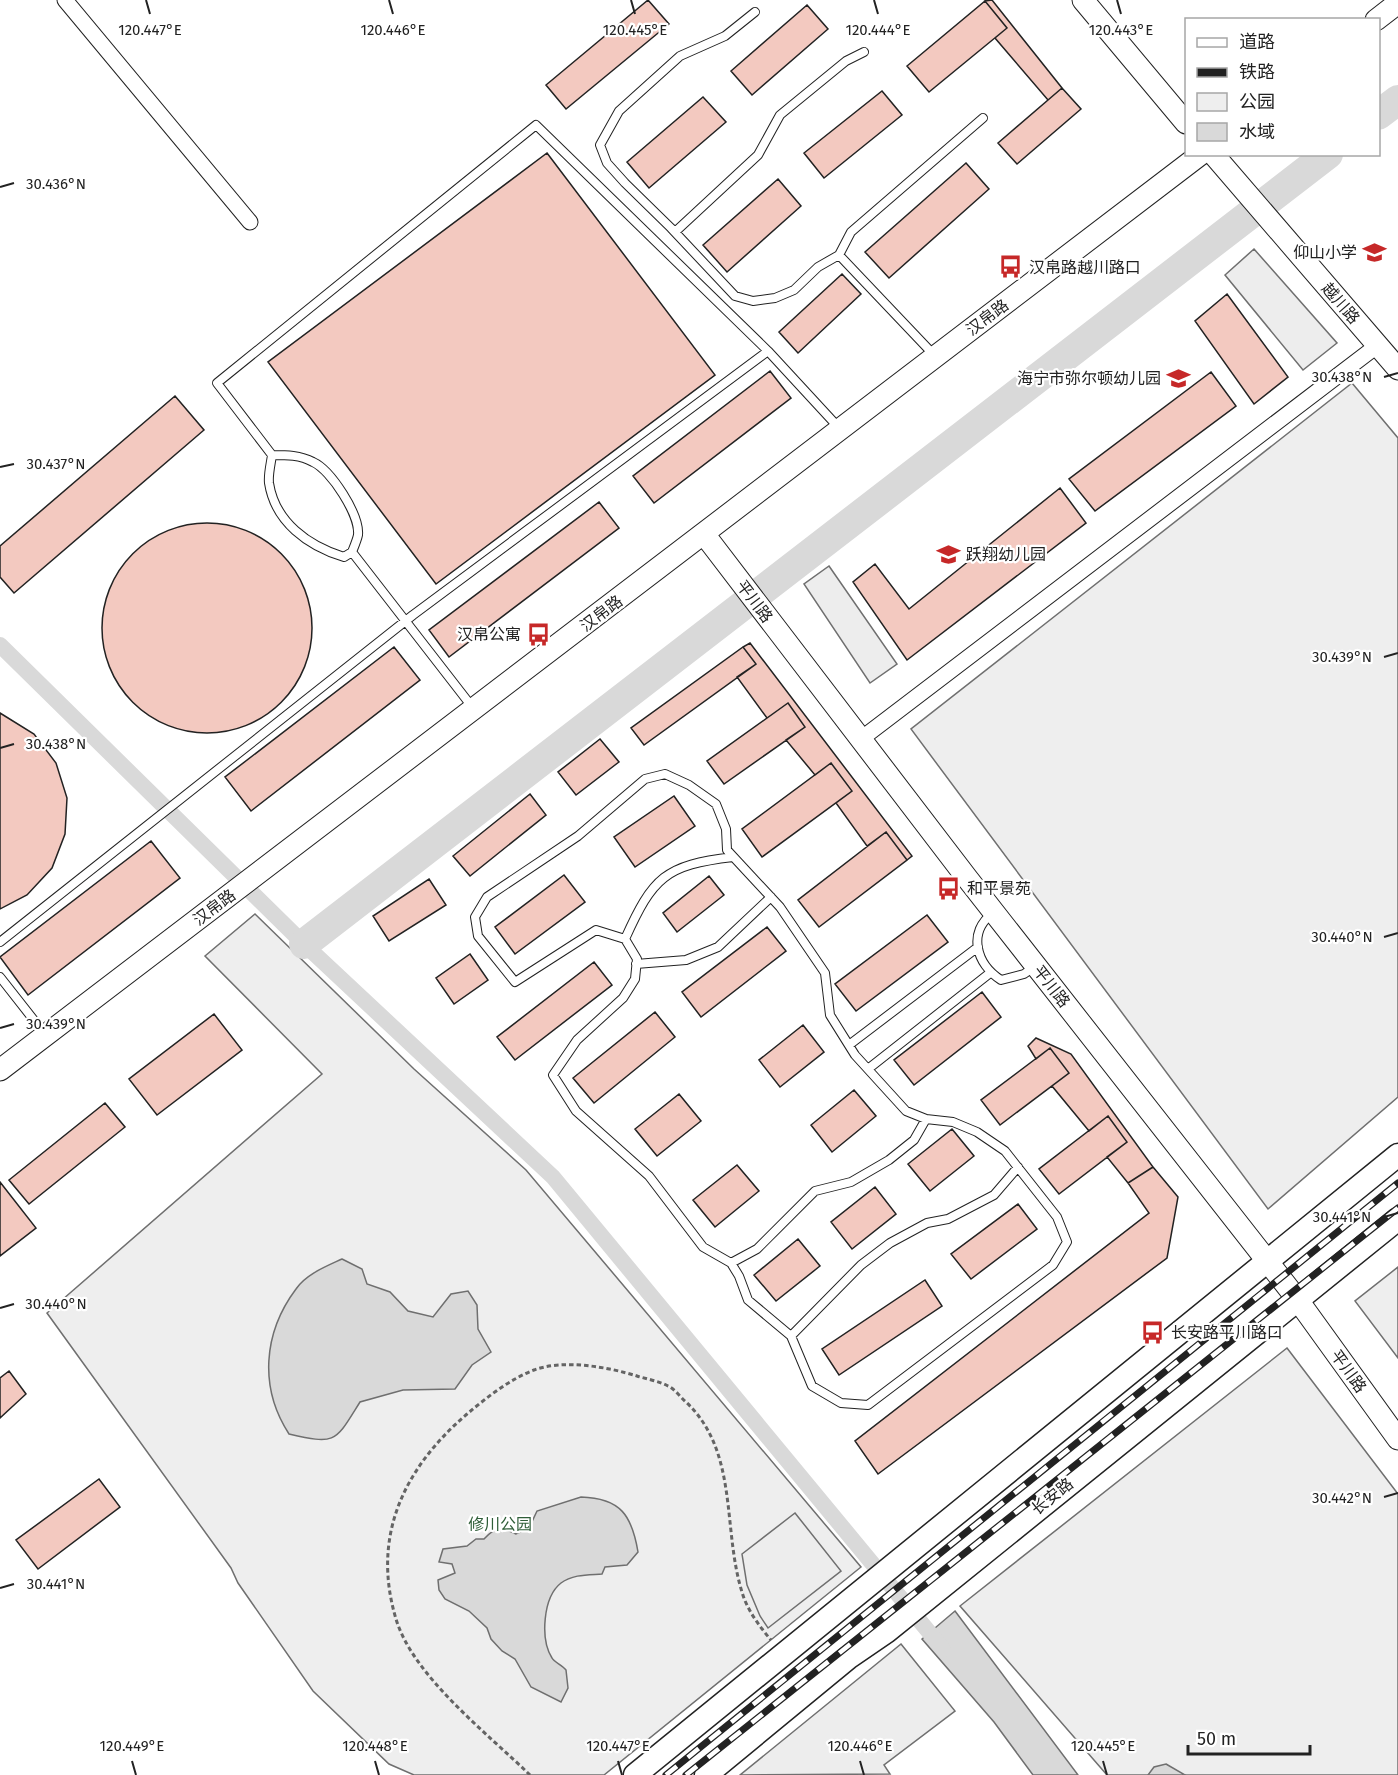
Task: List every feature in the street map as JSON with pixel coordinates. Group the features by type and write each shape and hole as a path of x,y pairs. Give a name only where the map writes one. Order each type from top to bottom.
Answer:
{"main road":[{"path":"634,1775 1268,1263 1398,1155"},
{"name":"长安路","path":"706,1775 848,1658 886,1632 945,1582 1398,1219"}],"street":[{"path":"64,0 250,222"},
{"path":"1083,0 1185,122"},
{"path":"1379,18 1398,3"},
{"name":"越川路","path":"1211,157 1299,254 1398,369"},
{"name":"汉帛路","path":"0,1070 474,710 710,542 841,430 935,356 1211,157"},
{"path":"861,739 1378,345"},
{"name":"平川路","path":"710,542 994,912 1297,1299 1398,1439"}],"lane":[{"path":"755,12 725,36 680,56 619,111 600,145 607,163 735,296 753,301 775,298 794,290 818,267 839,255 851,232 983,118"},
{"path":"675,232 758,155 780,115 846,61 864,52"},
{"path":"272,455 292,454 316,462 339,488 355,516 358,534 352,552 344,557 326,552 311,544 290,527 276,504 269,481 272,455 217,383 536,125 768,351 841,430"},
{"path":"839,255 935,356"},
{"path":"0,942 404,621 768,351"},
{"path":"352,552 474,710"},
{"path":"664,774 689,785 716,804 726,829 727,850 771,897 825,973 830,1015 868,1070 906,1111 926,1119 953,1122 976,1132 1005,1151 1057,1217 1066,1242 1053,1265 868,1405 842,1403 812,1386 791,1336 748,1300 740,1276 731,1263 703,1247 649,1176 576,1111 553,1075 577,1040 623,999 635,979 636,958 625,939 596,930 515,982 478,936 475,917 487,897 578,836 645,779 664,774"},
{"path":"625,939 657,882 682,866 733,857"},
{"path":"636,964 686,960 718,947 771,897"},
{"path":"994,912 983,920 976,937 979,956 990,973 1001,980 1024,974 1036,966"},
{"path":"849,1045 978,947"},
{"path":"868,1070 990,973"},
{"path":"0,977 45,1034"},
{"path":"731,1263 757,1249 815,1191 851,1182 889,1160 914,1140 926,1119"},
{"path":"791,1336 861,1265 890,1243 927,1223 948,1220 994,1195 1018,1167"}],"path":[{"path":"530,1775 424,1671 409,1651 396,1619 390,1589 387,1549 392,1522 423,1458 443,1435 484,1399 535,1370 566,1366 617,1369 669,1386 698,1413 721,1458 742,1594 760,1627 783,1655"}],"green space":[{"path":"1352,383 1398,438 1398,1097 1268,1209 911,729"},
{"name":"修川公园","path":"255,914 414,1069 526,1170 861,1567 604,1775 414,1775 389,1764 313,1691 238,1583 231,1568 47,1313 322,1074 205,956"},
{"path":"1398,1267 1398,1358 1355,1301"},
{"path":"1287,1348 1398,1494 1398,1775 1107,1775 960,1606"}],"shaded area":[{"path":"1254,249 1337,343 1303,370 1225,275"},
{"path":"829,566 897,664 870,683 804,584"},
{"path":"795,1513 841,1571 768,1628 760,1616 747,1585 742,1554"},
{"path":"901,1644 955,1711 884,1765 890,1774 740,1775"}],"water":[{"path":"342,1259 362,1269 367,1284 390,1292 408,1311 433,1317 451,1294 468,1291 477,1305 478,1329 491,1352 472,1365 455,1389 403,1390 360,1402 339,1433 326,1439 289,1434 279,1416 269,1380 271,1342 285,1306 300,1284 317,1271"},
{"path":"581,1497 606,1501 622,1511 632,1528 638,1552 627,1565 605,1567 602,1574 566,1580 555,1589 550,1598 545,1619 548,1650 554,1661 566,1670 568,1688 561,1702 531,1687 515,1659 502,1651 491,1639 487,1628 469,1611 445,1599 439,1590 438,1580 455,1573 452,1564 439,1562 443,1549 467,1546 476,1539 484,1539 499,1529 516,1534 529,1528 537,1511"},
{"path":"955,1611 1078,1775 1033,1775 994,1722 922,1639"},
{"path":"1166,1764 1185,1775 1148,1775 1154,1767"}],"building":[{"path":"648,0 669,24 566,109 546,85"},
{"path":"992,0 1062,88 1048,100 995,38 1007,28 985,1"},
{"path":"985,1 1007,28 929,92 907,66"},
{"path":"807,5 828,29 752,95 731,71"},
{"path":"1062,88 1081,109 1017,164 998,143"},
{"path":"882,91 902,115 824,178 804,153"},
{"path":"703,97 726,122 649,188 627,162"},
{"path":"547,153 715,375 436,584 268,362"},
{"path":"966,163 989,189 889,278 865,252"},
{"path":"778,179 801,206 727,272 703,245"},
{"path":"842,274 861,294 798,353 779,332"},
{"path":"1227,294 1288,377 1254,404 1195,321"},
{"path":"770,371 791,398 654,503 633,476"},
{"path":"1211,372 1236,406 1095,511 1069,479"},
{"path":"175,396 204,430 14,593 0,577 0,546"},
{"path":"1060,488 1086,523 907,660 853,582 875,564 909,609"},
{"path":"599,502 619,528 449,657 429,630"},
{"path":"197,523 217,523 238,527 257,535 288,561 300,578 308,597 312,628 308,659 300,678 274,709 257,721 238,729 217,733 197,733 176,729 157,721 126,695 114,678 106,659 102,638 102,618 106,597 114,578 140,547 157,535 176,527"},
{"path":"750,643 912,856 907,860 886,832 867,846 836,803 852,791 831,763 815,775 786,740 805,727 788,703 767,718 737,677 756,664 743,647"},
{"path":"394,647 420,680 251,811 225,777"},
{"path":"743,647 756,664 644,745 631,728"},
{"path":"788,703 805,727 724,784 707,761"},
{"path":"0,713 34,734 56,763 67,798 65,834 52,868 27,895 0,909"},
{"path":"600,739 619,762 576,795 558,772"},
{"path":"831,763 852,791 762,857 742,829"},
{"path":"530,794 546,815 470,876 453,856"},
{"path":"674,796 695,826 635,867 614,837"},
{"path":"886,832 907,860 819,927 798,900"},
{"path":"151,841 180,878 28,995 0,957"},
{"path":"564,875 585,902 515,954 495,927"},
{"path":"709,876 724,895 677,932 663,913"},
{"path":"429,879 446,905 389,941 373,916"},
{"path":"927,915 948,942 856,1011 835,984"},
{"path":"767,927 786,951 701,1017 682,992"},
{"path":"470,954 488,980 454,1004 436,978"},
{"path":"594,962 612,985 515,1060 497,1037"},
{"path":"982,992 1001,1017 914,1085 894,1060"},
{"path":"655,1012 675,1037 594,1103 573,1078"},
{"path":"214,1014 242,1050 157,1115 129,1079"},
{"path":"803,1025 824,1052 780,1087 759,1060"},
{"path":"1036,1038 1071,1054 1153,1167 1128,1183 1107,1157 1127,1142 1108,1116 1089,1131 1052,1086 1069,1073 1050,1048 1036,1059 1028,1046"},
{"path":"1050,1048 1069,1073 1000,1125 981,1100"},
{"path":"854,1090 876,1116 832,1152 811,1125"},
{"path":"679,1094 701,1121 657,1156 635,1129"},
{"path":"105,1103 125,1127 29,1204 9,1180"},
{"path":"1108,1116 1127,1142 1059,1194 1039,1169"},
{"path":"952,1129 974,1156 930,1191 908,1164"},
{"path":"737,1165 759,1191 715,1227 693,1200"},
{"path":"1153,1167 1178,1197 1167,1258 878,1474 855,1441 1149,1213 1128,1183"},
{"path":"0,1182 36,1228 0,1256"},
{"path":"875,1187 896,1214 852,1249 831,1222"},
{"path":"1018,1204 1037,1229 971,1279 951,1254"},
{"path":"798,1239 820,1266 776,1301 754,1275"},
{"path":"925,1280 942,1306 839,1375 822,1349"},
{"path":"9,1371 26,1394 0,1418 0,1378"},
{"path":"99,1479 120,1507 38,1569 16,1540"}],"waterway":[{"path":"1380,114 1398,100"},
{"path":"304,944 1325,156"},
{"path":"0,645 304,944 553,1177 943,1649"}],"railway":[{"path":"666,1775 1398,1183"},
{"path":"686,1775 1398,1208"}],"place":[{"name":"仰山小学","path":"1375,252"},
{"name":"汉帛路越川路口","path":"1011,267"},
{"name":"海宁市弥尔顿幼儿园","path":"1179,378"},
{"name":"跃翔幼儿园","path":"948,554"},
{"name":"汉帛公寓","path":"539,634"},
{"name":"和平景苑","path":"949,888"},
{"name":"长安路平川路口","path":"1153,1332"}]}
